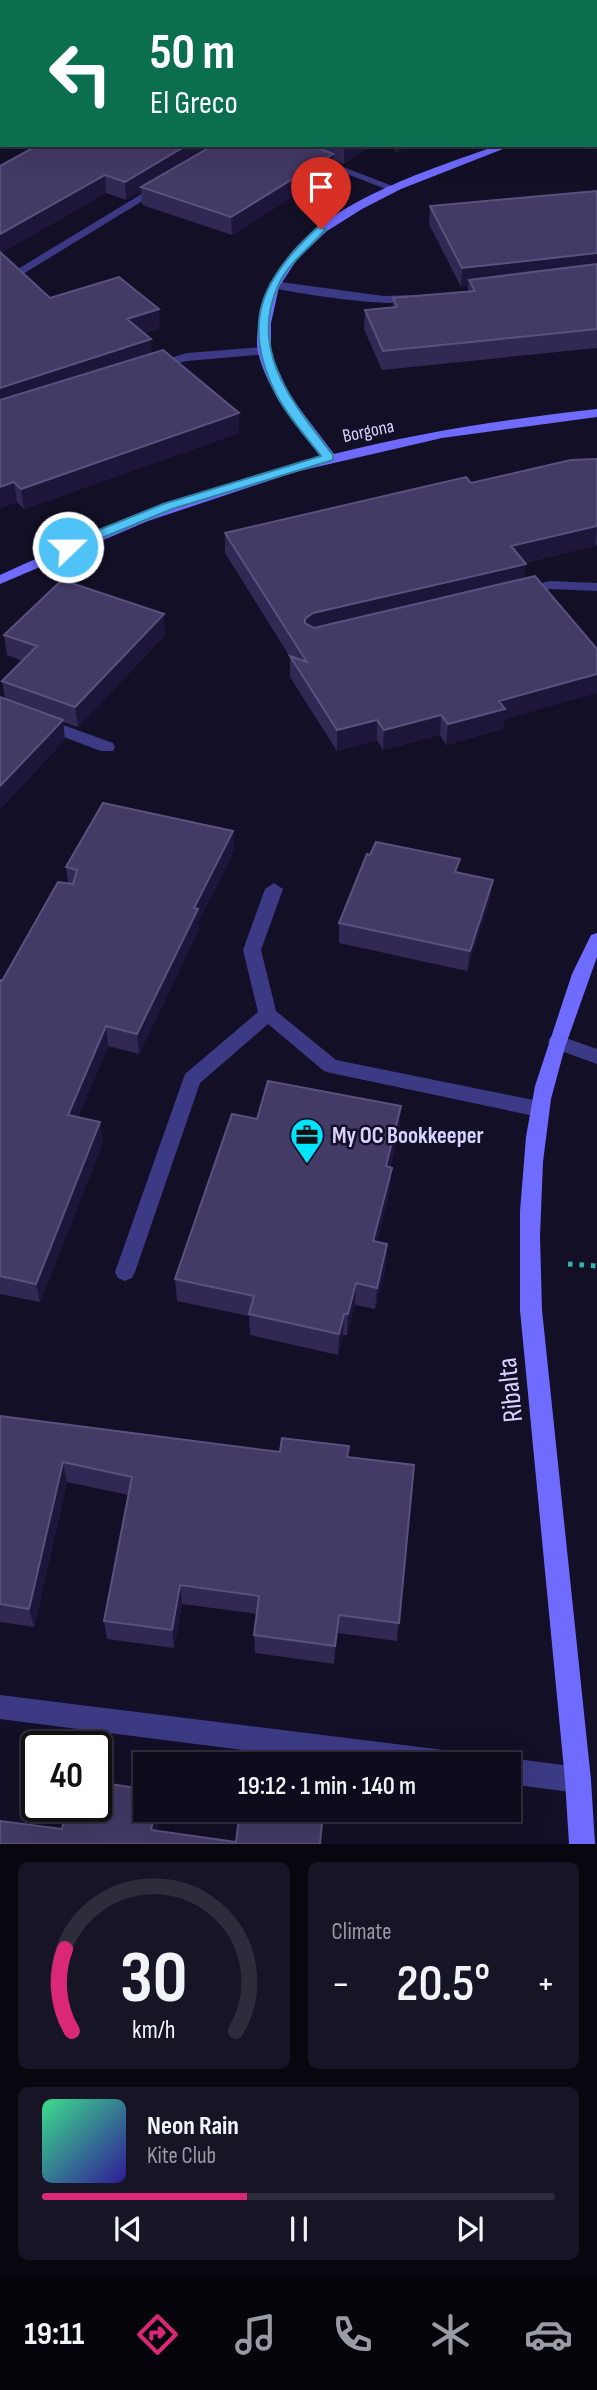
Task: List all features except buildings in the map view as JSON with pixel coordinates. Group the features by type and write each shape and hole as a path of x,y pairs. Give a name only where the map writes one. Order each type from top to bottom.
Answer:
{"street":[{"path":"282,147 395,189"},
{"path":"328,457 282,396 264,351 265,312 273,285 298,251 321,229 346,212 395,189 503,147"},
{"path":"19,272 176,178"},
{"path":"273,285 384,300 428,298"},
{"path":"139,369 187,357 264,351"},
{"name":"Borgona","path":"0,580 68,547 168,507 328,457 449,433 597,412"},
{"path":"510,594 550,585 597,587"},
{"path":"0,707 107,747"},
{"path":"274,889 252,950 268,1014 331,1066 539,1109"},
{"name":"Ribalta","path":"582,1844 528,1260 530,1182 539,1109 557,1042 587,957 597,940"},
{"path":"125,1272 192,1079 268,1014"},
{"path":"557,1042 597,1057"},
{"path":"0,1707 357,1752"},
{"path":"521,1773 578,1780"}],"place":[{"name":"My OC Bookkeeper","path":"307,1165"}],"route":[{"path":"68,547 168,507 328,457 282,396 264,351 265,312 273,285 298,251 321,229"}]}
